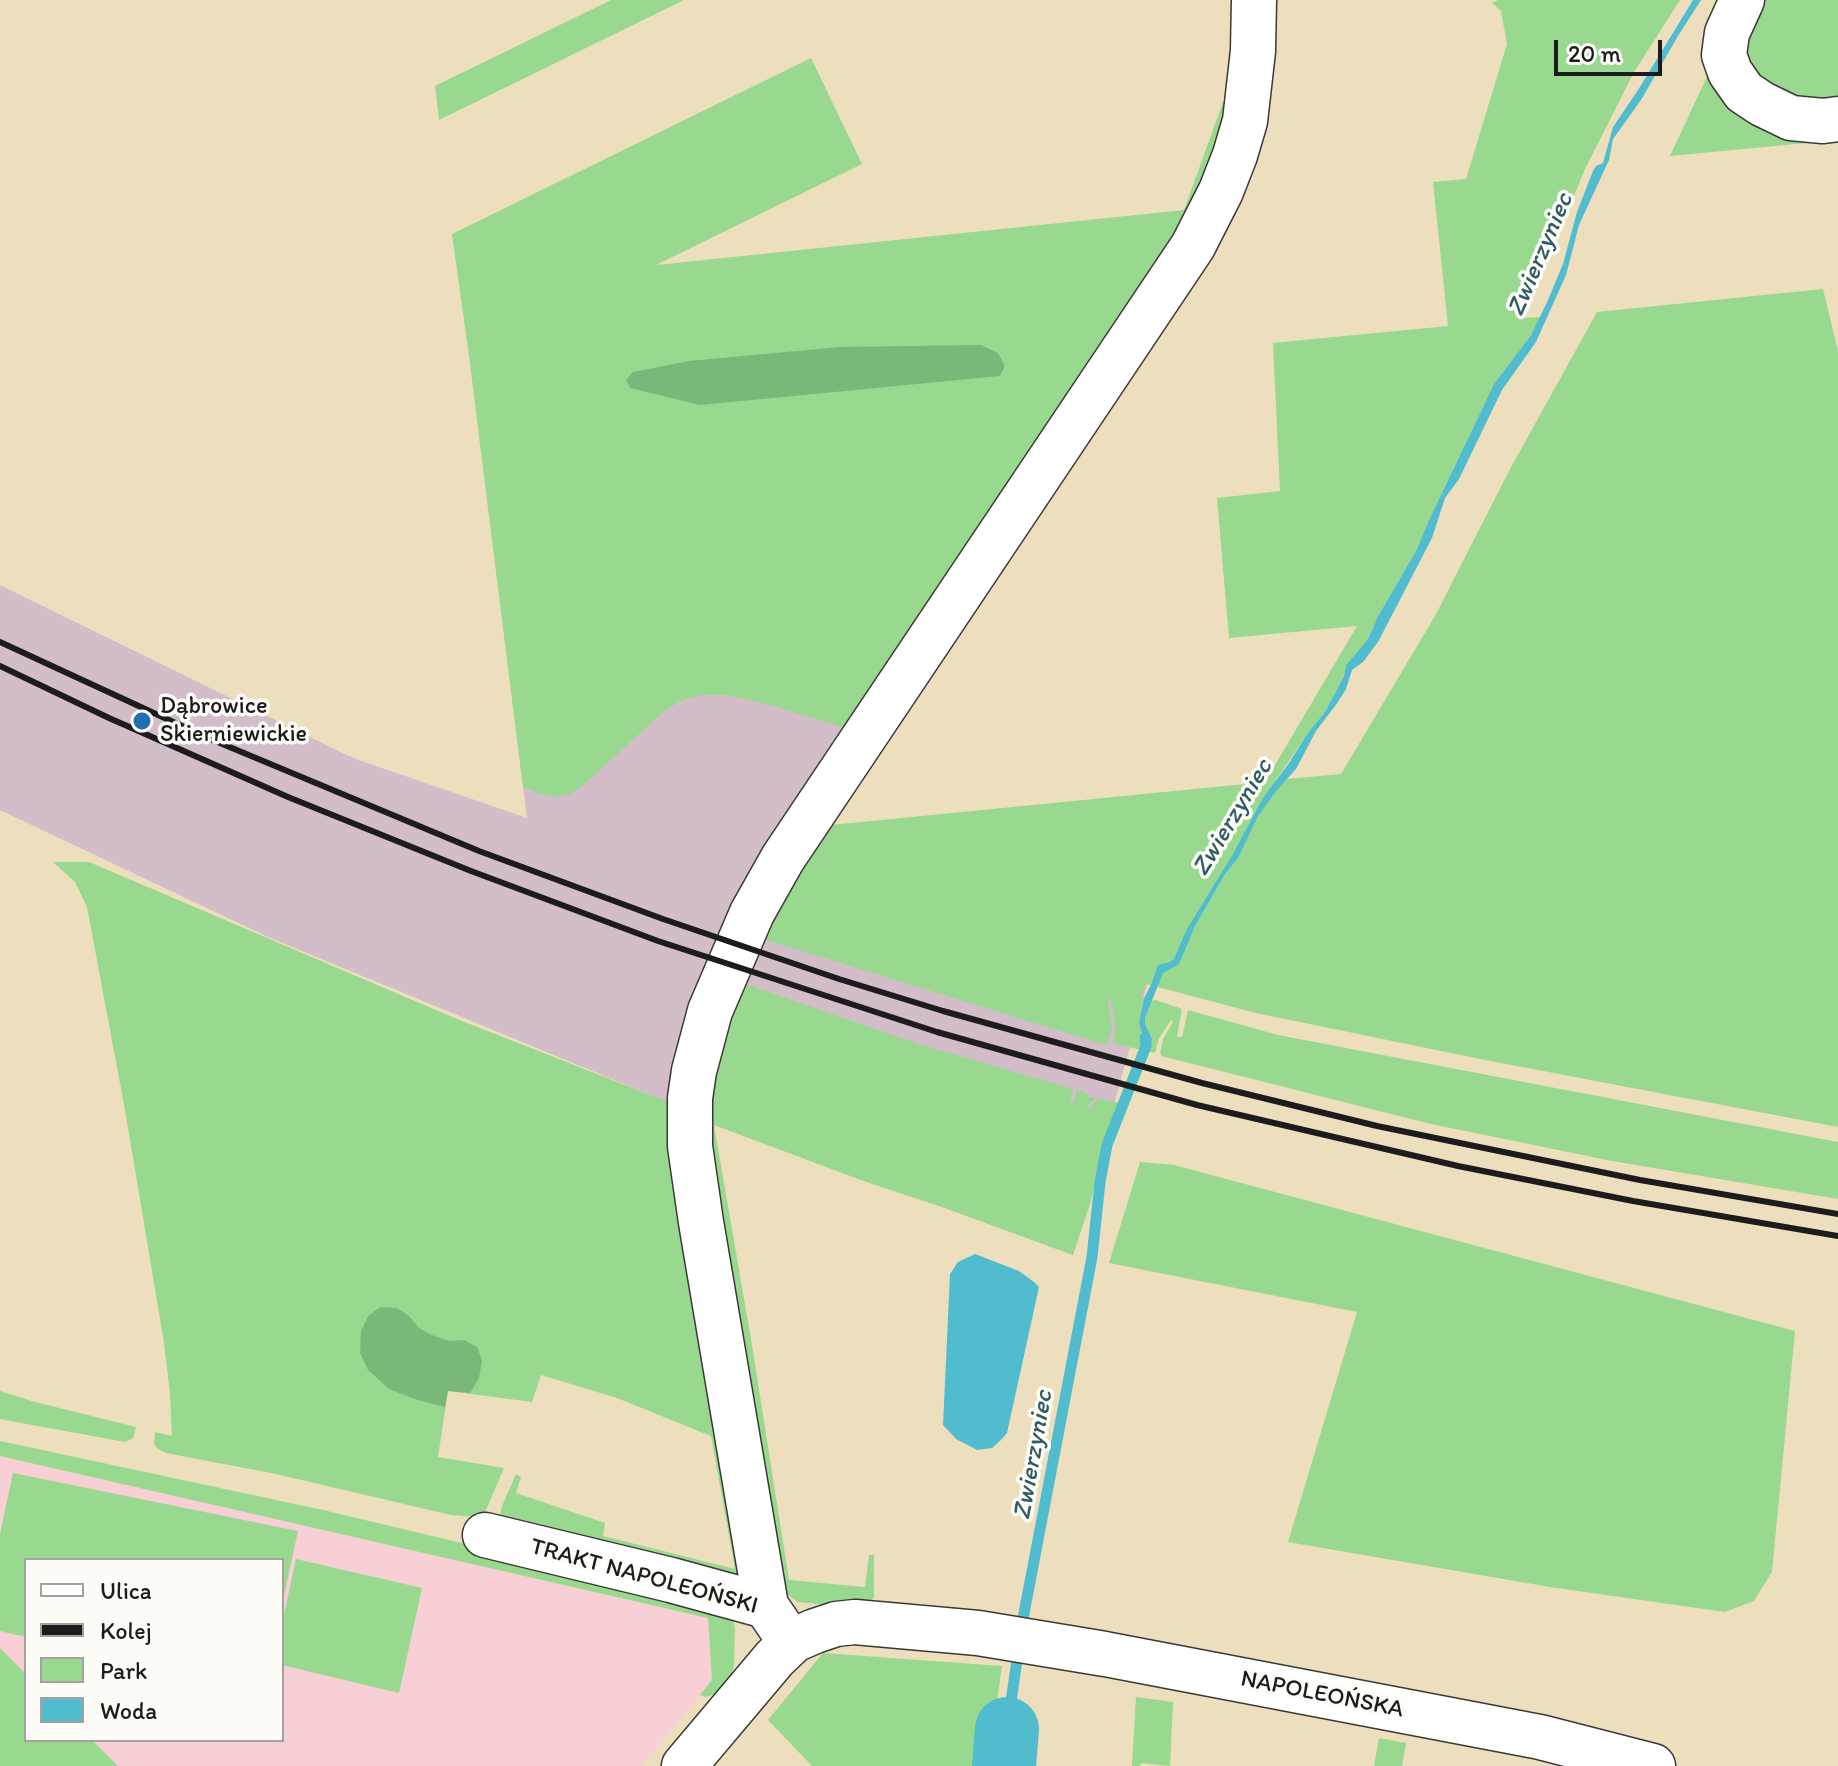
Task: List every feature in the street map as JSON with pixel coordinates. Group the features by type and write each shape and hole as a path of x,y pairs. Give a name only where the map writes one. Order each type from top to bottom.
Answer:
{"street":[{"path":"766,1606 690,1146 692,1083 710,1011 752,913 783,858 1193,246 1221,191 1245,121 1252,73 1254,0"},
{"path":"1742,0 1727,33 1724,55 1730,72 1744,92 1791,118 1838,119"},
{"name":"TRAKT NAPOLEOŃSKI","path":"485,1535 766,1606 778,1625 794,1640"},
{"name":"NAPOLEOŃSKA","path":"794,1640 836,1624 855,1622 983,1634 1512,1731 1653,1766"},
{"path":"684,1766 768,1666 794,1640"}],"shaded area":[{"path":"1079,368 749,884 1152,966 1073,1255 757,1139 268,937 0,810 0,585 353,758 527,818 478,427"},
{"path":"0,1456 708,1618 712,1681 641,1766 118,1766 94,1742 284,1742 284,1558 24,1558 24,1672 0,1648"}],"green space":[{"path":"611,0 684,0 439,120 435,86"},
{"path":"1498,0 1680,0 1634,72 1585,169 1524,318 1540,317 1531,335 1494,384 1416,551 1368,639 1346,665 1344,676 1325,712 1276,780 1341,774 1435,616 1510,469 1597,312 1823,289 1838,351 1838,1127 1256,1013 1146,984 1141,996 1144,998 1139,1023 1144,1041 1141,1050 1112,1043 1116,1030 1111,1000 1108,1001 1112,1028 1106,1045 757,937 821,826 1265,782 1357,626 1229,638 1217,498 1280,491 1273,343 1448,326 1433,182 1466,179 1507,44 1501,11 1492,3"},
{"path":"1753,0 1838,0 1838,140 1670,156 1711,68"},
{"path":"811,58 862,164 656,265 1184,210 1223,102 1236,105 1197,210 848,729 771,705 727,695 702,695 682,700 663,712 570,794 555,797 538,793 523,787 452,234"},
{"path":"981,345 998,353 1005,366 1000,376 700,405 630,388 626,380 633,372 689,361 840,347"},
{"path":"53,862 89,862 457,1019 676,1105 742,1571 738,1576 499,1519 516,1474 521,1477 516,1493 605,1523 603,1536 735,1569 711,1436 617,1398 541,1375 532,1402 448,1391 438,1457 504,1468 484,1514 477,1517 451,1515 158,1449 154,1444 155,1432 172,1436 170,1394 125,1110 87,907 75,882"},
{"path":"737,981 918,1044 1073,1089 1070,1102 1074,1103 1077,1090 1095,1098 1089,1108 1098,1099 1119,1103 1106,1134 1091,1201 1073,1255 714,1125 789,1580 865,1587 869,1555 874,1555 874,1597 865,1609 798,1602 779,1589 704,1102"},
{"path":"1151,1001 1182,1009 1177,1037 1182,1037 1188,1010 1278,1035 1838,1142 1838,1199 1612,1161 1431,1124 1161,1056 1163,1039 1173,1022 1171,1020 1159,1039 1155,1053 1150,1052 1152,1039 1144,1024"},
{"path":"1140,1162 1174,1165 1795,1331 1772,1572 1754,1601 1725,1612 1550,1587 1288,1542 1357,1312 1109,1263"},
{"path":"381,1307 397,1308 432,1335 449,1341 464,1340 477,1347 482,1360 479,1378 470,1393 448,1391 445,1407 389,1389 368,1370 360,1353 361,1331 369,1315"},
{"path":"0,1391 136,1427 133,1438 125,1442 0,1419"},
{"path":"0,1441 323,1510 495,1551 733,1619 734,1666 729,1684 720,1692 706,1697 700,1695 712,1680 708,1618 0,1456"},
{"path":"13,1473 298,1531 284,1595 284,1558 24,1558 24,1637 0,1631 0,1534"},
{"path":"296,1559 422,1588 399,1693 284,1665 284,1615"},
{"path":"0,1648 24,1672 24,1742 94,1742 118,1766 0,1766"},
{"path":"823,1653 1002,1666 988,1766 812,1766 768,1720"},
{"path":"1136,1697 1173,1702 1170,1766 1141,1763 1140,1766 1132,1766"},
{"path":"1379,1738 1406,1743 1402,1766 1374,1766"}],"water":[{"path":"1693,0 1701,0 1641,100 1613,139 1609,160 1579,225 1566,275 1536,342 1502,390 1459,479 1445,498 1432,538 1378,642 1363,662 1352,670 1346,689 1316,731 1296,769 1258,816 1238,858 1225,874 1195,926 1179,964 1163,973 1145,1018 1152,1039 1150,1052 1141,1050 1144,1041 1139,1023 1144,998 1158,965 1174,959 1187,929 1263,798 1325,712 1344,676 1346,665 1368,639 1416,551 1494,384 1531,335 1548,300 1563,264 1577,212 1593,171 1603,163 1613,127"},
{"path":"975,1254 1019,1271 1039,1287 1007,1433 992,1448 977,1450 956,1439 943,1425 950,1274 958,1262"}],"waterway":[{"name":"Zwierzyniec","path":"1021,1629 1092,1257 1107,1145 1146,1046 1145,1038"},
{"name":"Zwierzyniec","path":"1007,1729 1019,1646"},
{"path":"1004,1766 1007,1729"}],"railway":[{"path":"0,642 208,738 479,851 663,919 839,979 1202,1083 1377,1126 1640,1180 1838,1214"},
{"path":"0,666 288,797 471,871 658,941 937,1032 1197,1105 1458,1166 1633,1201 1838,1236"}],"place":[{"name":"Dąbrowice Skierniewickie","path":"142,721"}]}
